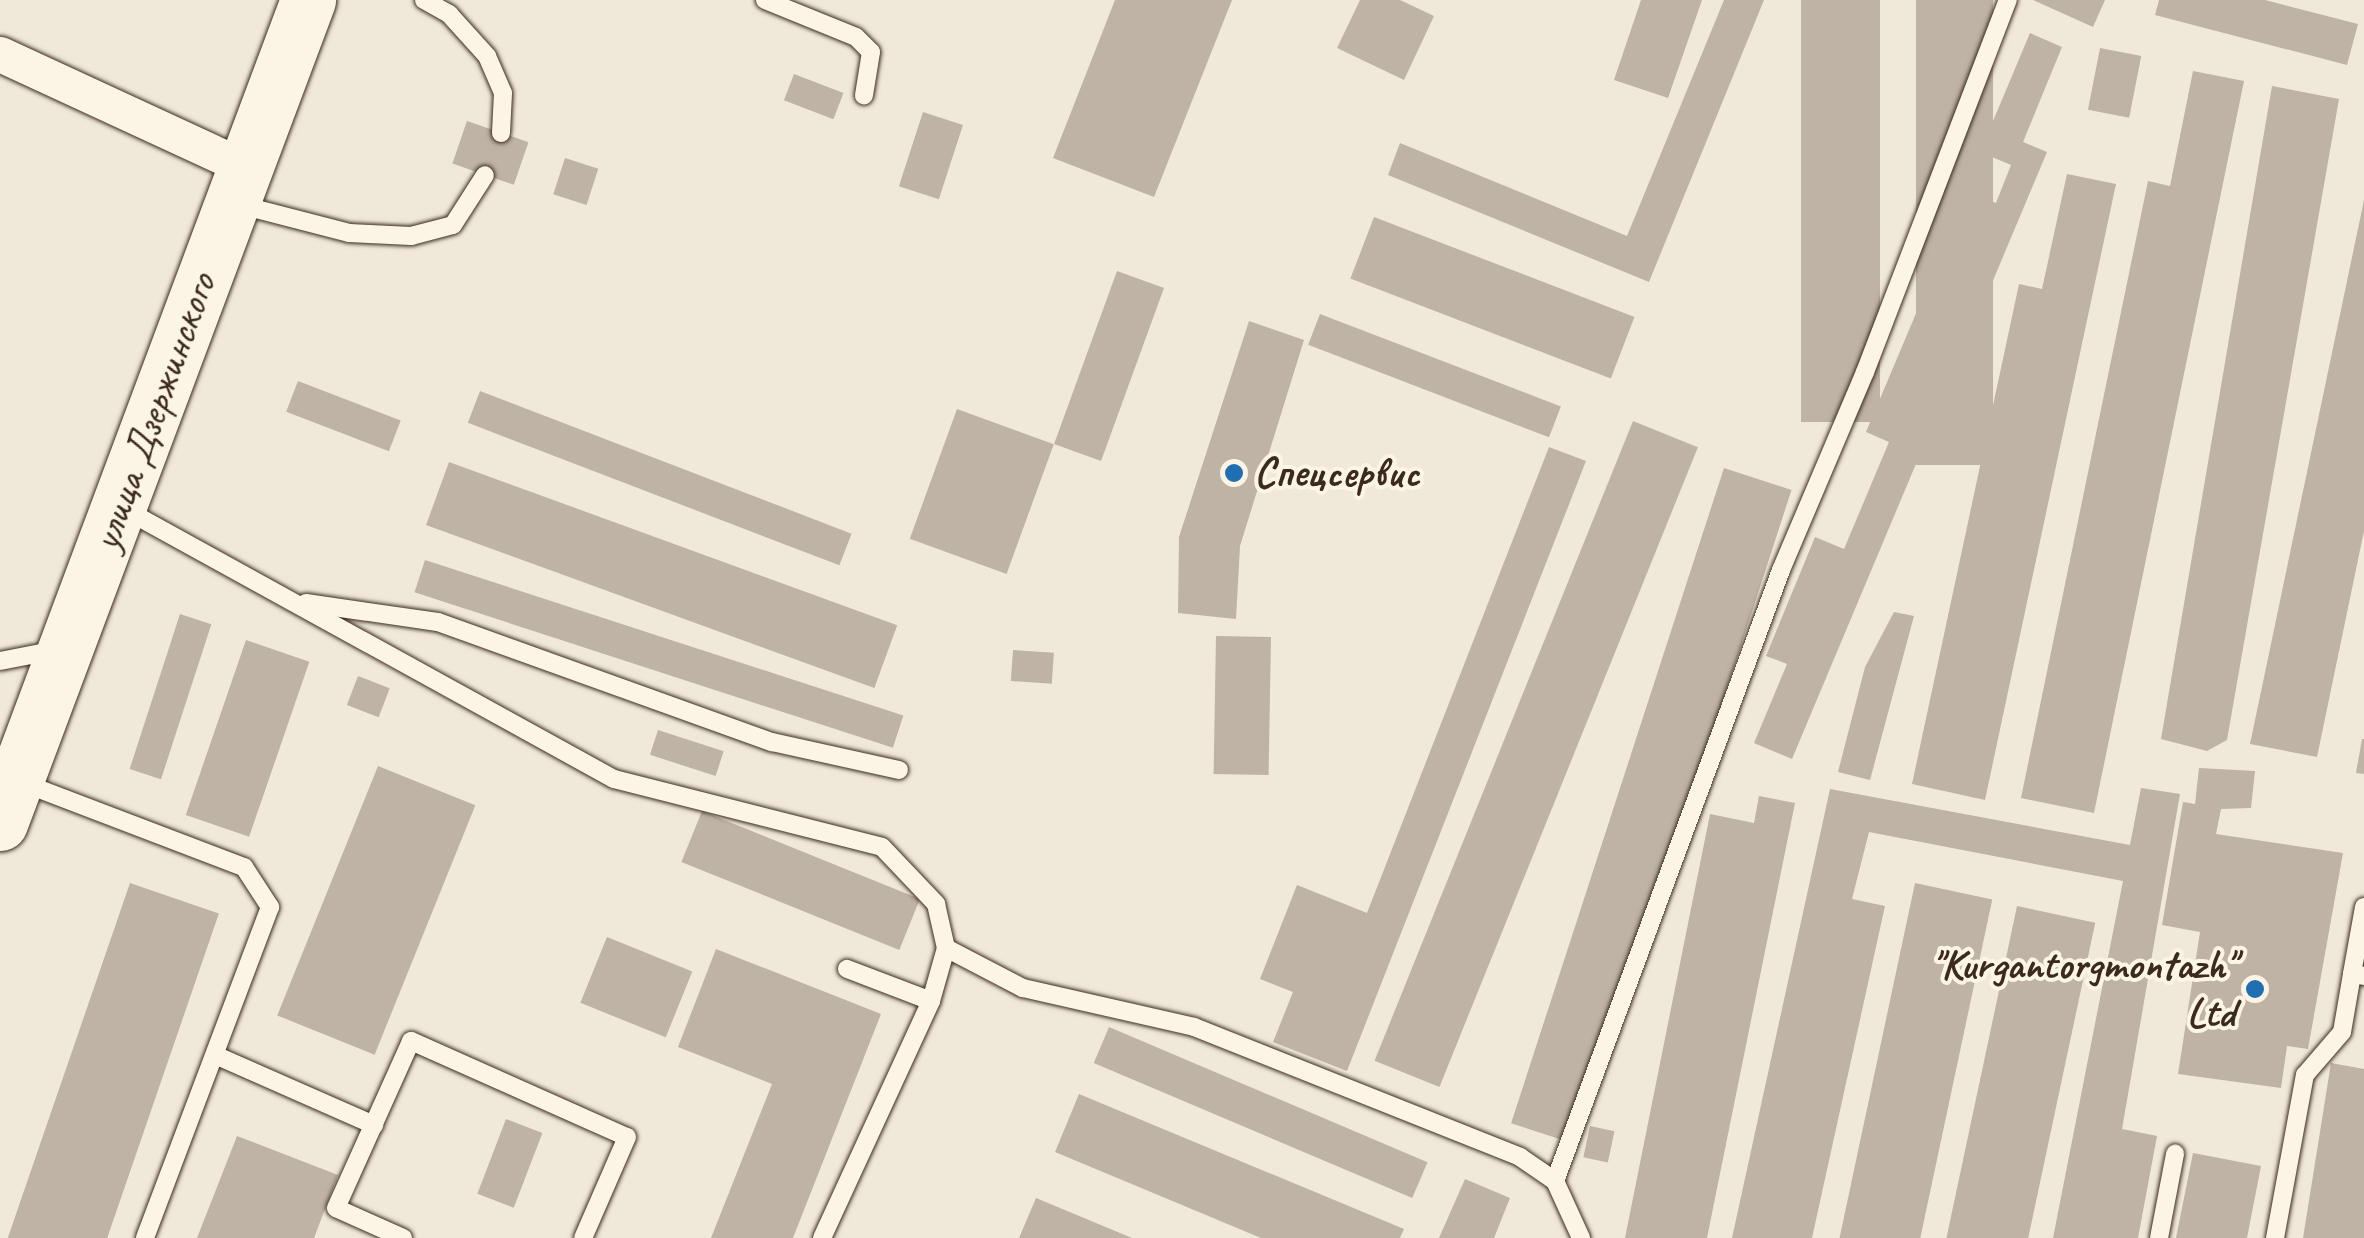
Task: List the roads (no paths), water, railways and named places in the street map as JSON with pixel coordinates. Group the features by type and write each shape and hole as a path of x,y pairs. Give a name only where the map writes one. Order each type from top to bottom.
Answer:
{"main road":[{"name":"улица Дзержинского","path":"8,802 308,0"}],"street":[{"path":"0,54 238,185"}],"lane":[{"path":"424,0 448,14 487,56 503,94 502,133"},
{"path":"765,0 856,37 872,52 864,95"},
{"path":"1554,1181 1781,570 1865,372 2008,0"},
{"path":"238,185 350,233 410,236 453,225 486,175"},
{"path":"120,506 614,779 882,847 936,904 946,948 931,1002 822,1238"},
{"path":"291,600 438,622 772,742 899,770"},
{"path":"0,661 66,648"},
{"path":"8,802 244,868 260,883 270,907 144,1238"},
{"path":"2275,1238 2305,1075 2342,1032 2358,975 2364,907"},
{"path":"946,948 1023,988 1194,1027 1520,1157 1554,1181 1581,1238"},
{"path":"847,970 931,1002"},
{"path":"403,1238 336,1208 411,1042 628,1137 583,1238"},
{"path":"215,1055 374,1125"},
{"path":"2159,1238 2176,1154"}],"place":[{"name":"Спецсервис","path":"1234,473"},
{"name":"\"Kurgantorgmontazh\" Ltd","path":"2255,989"}]}
